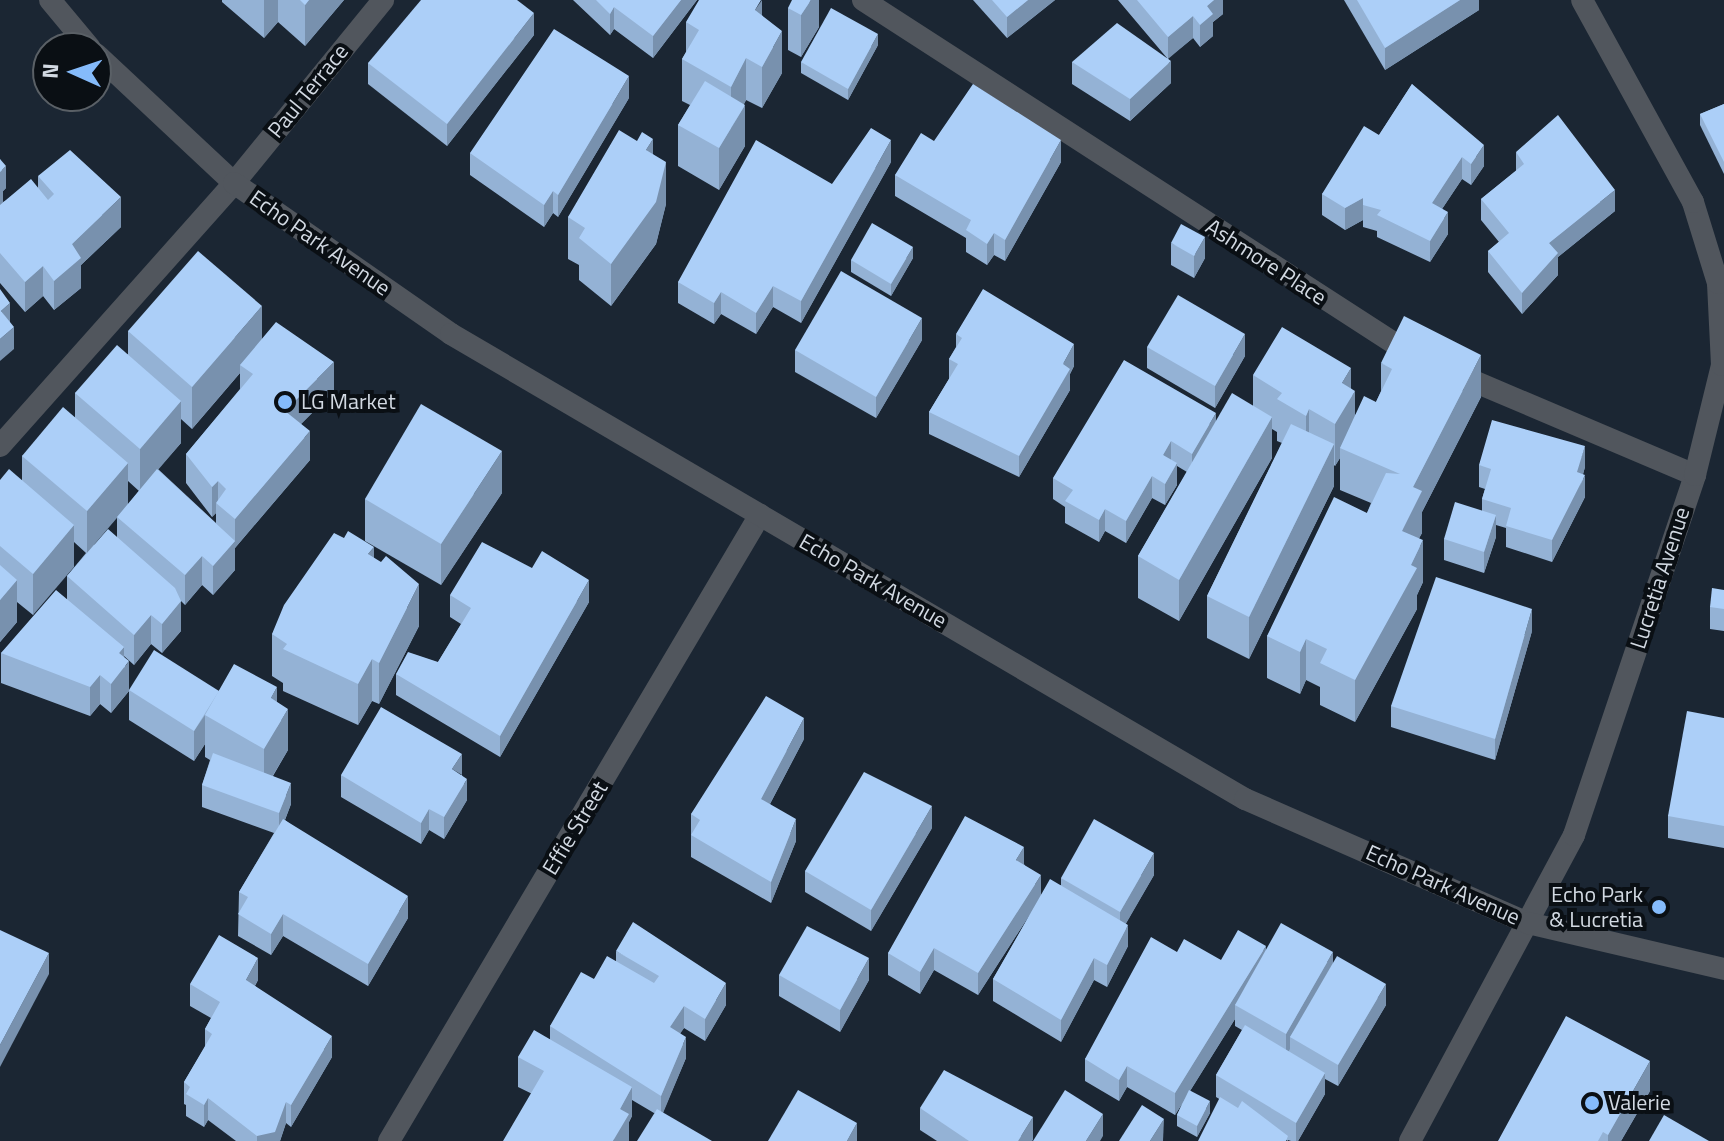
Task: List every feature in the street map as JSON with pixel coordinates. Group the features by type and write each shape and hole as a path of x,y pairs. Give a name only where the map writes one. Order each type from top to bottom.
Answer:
{"street":[{"path":"50,0 77,32"},
{"name":"Paul Terrace","path":"0,446 234,183 383,0"},
{"name":"Ashmore Place","path":"863,0 1407,353 1695,475"},
{"name":"Lucretia Avenue","path":"1410,1141 1574,835 1695,475 1722,365 1721,294 1693,202 1582,0"},
{"name":"Echo Park Avenue","path":"112,69 234,183 451,334 1245,799 1528,923 1724,969"},
{"name":"Effie Street","path":"389,1141 760,515"}],"building":[{"path":"421,0 517,0 534,13 447,124 368,63"},
{"path":"596,0 681,0 653,36 614,7 610,14"},
{"path":"699,0 761,0 755,10 782,31 762,67 746,58 731,87 682,59 699,30 686,22"},
{"path":"792,0 811,0 801,15 788,8"},
{"path":"992,0 1028,0 1007,17"},
{"path":"1137,0 1214,0 1207,6 1213,14 1200,25 1193,16 1168,37"},
{"path":"1357,0 1460,0 1385,48"},
{"path":"831,8 878,34 848,89 801,62"},
{"path":"1117,23 1171,61 1130,99 1072,62"},
{"path":"554,29 629,76 558,195 553,191 544,205 470,153"},
{"path":"705,81 745,105 719,148 678,125"},
{"path":"973,84 1061,140 1005,240 994,233 987,244 966,230 971,220 895,175 921,133 934,141"},
{"path":"1412,84 1484,145 1471,164 1462,157 1432,203 1448,212 1430,241 1377,215 1381,210 1363,205 1363,198 1345,208 1322,194 1364,126 1379,135"},
{"path":"1724,104 1724,162 1700,114"},
{"path":"1558,115 1615,190 1549,243 1558,253 1522,293 1488,251 1509,233 1481,199 1524,164 1516,152"},
{"path":"871,128 891,140 801,301 773,286 756,313 721,292 714,303 678,282 756,140 832,184"},
{"path":"619,130 637,141 642,132 653,139 646,150 666,162 656,202 611,264 579,238 585,228 568,217"},
{"path":"70,150 121,197 72,244 81,258 54,281 43,266 25,282 0,253 0,205 31,179 48,200 54,194 38,176"},
{"path":"872,223 913,247 891,284 851,260"},
{"path":"1181,224 1205,237 1194,256 1171,243"},
{"path":"198,251 262,306 192,387 128,331"},
{"path":"841,271 922,318 876,397 795,350"},
{"path":"0,289 10,303 1,311 14,327 0,339"},
{"path":"983,289 1074,344 1063,364 1070,369 1019,456 929,412 958,364 949,359 962,338 956,334"},
{"path":"1178,295 1245,334 1215,386 1147,347"},
{"path":"1404,316 1481,355 1413,487 1422,491 1402,531 1423,540 1411,565 1417,568 1355,680 1320,663 1327,649 1306,639 1300,652 1267,636 1334,497 1367,513 1386,473 1400,474 1340,448 1364,396 1376,402 1392,369 1381,363"},
{"path":"276,322 334,362 285,411 310,431 235,519 216,503 226,489 218,481 212,487 186,454 253,374 240,365"},
{"path":"1282,327 1351,368 1342,383 1355,391 1335,424 1309,409 1306,416 1277,399 1282,393 1253,375"},
{"path":"117,345 181,401 140,449 75,393"},
{"path":"1124,360 1216,413 1192,454 1171,441 1163,455 1177,463 1165,484 1152,476 1126,521 1105,509 1099,520 1065,501 1073,490 1053,478"},
{"path":"1232,393 1272,417 1179,580 1138,556"},
{"path":"421,404 502,451 441,544 365,499"},
{"path":"63,407 128,463 87,511 22,456"},
{"path":"1492,420 1585,446 1577,472 1585,475 1552,540 1506,526 1511,508 1482,499 1491,469 1479,465"},
{"path":"1291,424 1334,444 1249,617 1207,596"},
{"path":"9,469 74,525 33,574 0,546 0,480"},
{"path":"157,469 235,541 213,566 202,556 185,575 117,517"},
{"path":"1455,502 1496,515 1484,552 1444,539"},
{"path":"108,529 175,588 181,601 162,624 151,615 134,635 67,576"},
{"path":"348,531 374,547 368,554 381,562 386,556 419,584 379,663 372,659 358,684 283,649 287,644 272,634 284,605 334,533 344,538"},
{"path":"482,542 532,568 542,551 589,580 500,736 396,674 408,652 438,662 471,608 450,595"},
{"path":"0,565 17,580 0,600"},
{"path":"1436,577 1532,609 1495,739 1391,706"},
{"path":"1712,588 1724,590 1724,609 1710,607"},
{"path":"56,590 124,647 119,653 129,661 111,684 100,675 90,687 1,653"},
{"path":"154,650 219,691 194,731 129,690"},
{"path":"234,664 277,687 271,698 288,709 264,749 205,715"},
{"path":"766,696 804,718 761,799 796,819 771,882 691,835 700,820 691,814"},
{"path":"381,707 462,754 452,769 467,779 444,817 429,809 421,823 341,775"},
{"path":"1687,711 1724,718 1724,826 1668,816"},
{"path":"213,753 291,783 279,813 202,785"},
{"path":"864,772 932,806 871,910 805,871"},
{"path":"965,816 1024,847 1016,860 1041,875 978,973 934,948 920,972 888,953"},
{"path":"283,819 408,896 368,964 283,914 271,934 238,914 248,897 239,892"},
{"path":"1094,819 1154,853 1120,912 1061,878"},
{"path":"1050,879 1128,925 1107,965 1094,958 1061,1020 993,979"},
{"path":"633,922 726,983 705,1019 684,1006 670,1027 686,1037 661,1096 550,1026 581,972 594,979 607,956 654,983 659,976 616,951"},
{"path":"1281,923 1333,952 1286,1034 1235,1005"},
{"path":"807,926 869,958 840,1010 779,975"},
{"path":"0,930 49,953 0,1045"},
{"path":"1238,930 1266,946 1175,1093 1127,1066 1119,1080 1085,1059 1151,937 1177,952 1184,939 1221,960"},
{"path":"219,935 258,958 246,980 332,1036 291,1105 286,1102 275,1132 257,1136 208,1098 204,1105 186,1094 190,1087 184,1082 212,1034 205,1029 220,1002 190,984"},
{"path":"1337,956 1386,984 1338,1065 1290,1037"},
{"path":"1566,1016 1650,1061 1608,1135 1603,1132 1598,1141 1498,1141"},
{"path":"1245,1025 1325,1073 1296,1123 1216,1075"},
{"path":"534,1030 632,1087 620,1109 629,1114 613,1141 503,1141 544,1071 518,1057"},
{"path":"944,1070 1033,1117 1018,1141 969,1141 920,1108"},
{"path":"798,1090 857,1123 847,1141 768,1141"},
{"path":"1065,1090 1103,1114 1086,1141 1033,1141"},
{"path":"1189,1090 1210,1101 1197,1126 1177,1115"},
{"path":"1220,1097 1238,1108 1242,1101 1288,1136 1286,1141 1198,1141"},
{"path":"1142,1105 1164,1119 1150,1141 1119,1141"},
{"path":"657,1109 712,1141 637,1141"},
{"path":"1664,1115 1709,1141 1649,1141"}],"place":[{"name":"LG Market","path":"285,402"},
{"name":"Echo Park & Lucretia","path":"1659,907"},
{"name":"Valerie","path":"1592,1103"}]}
